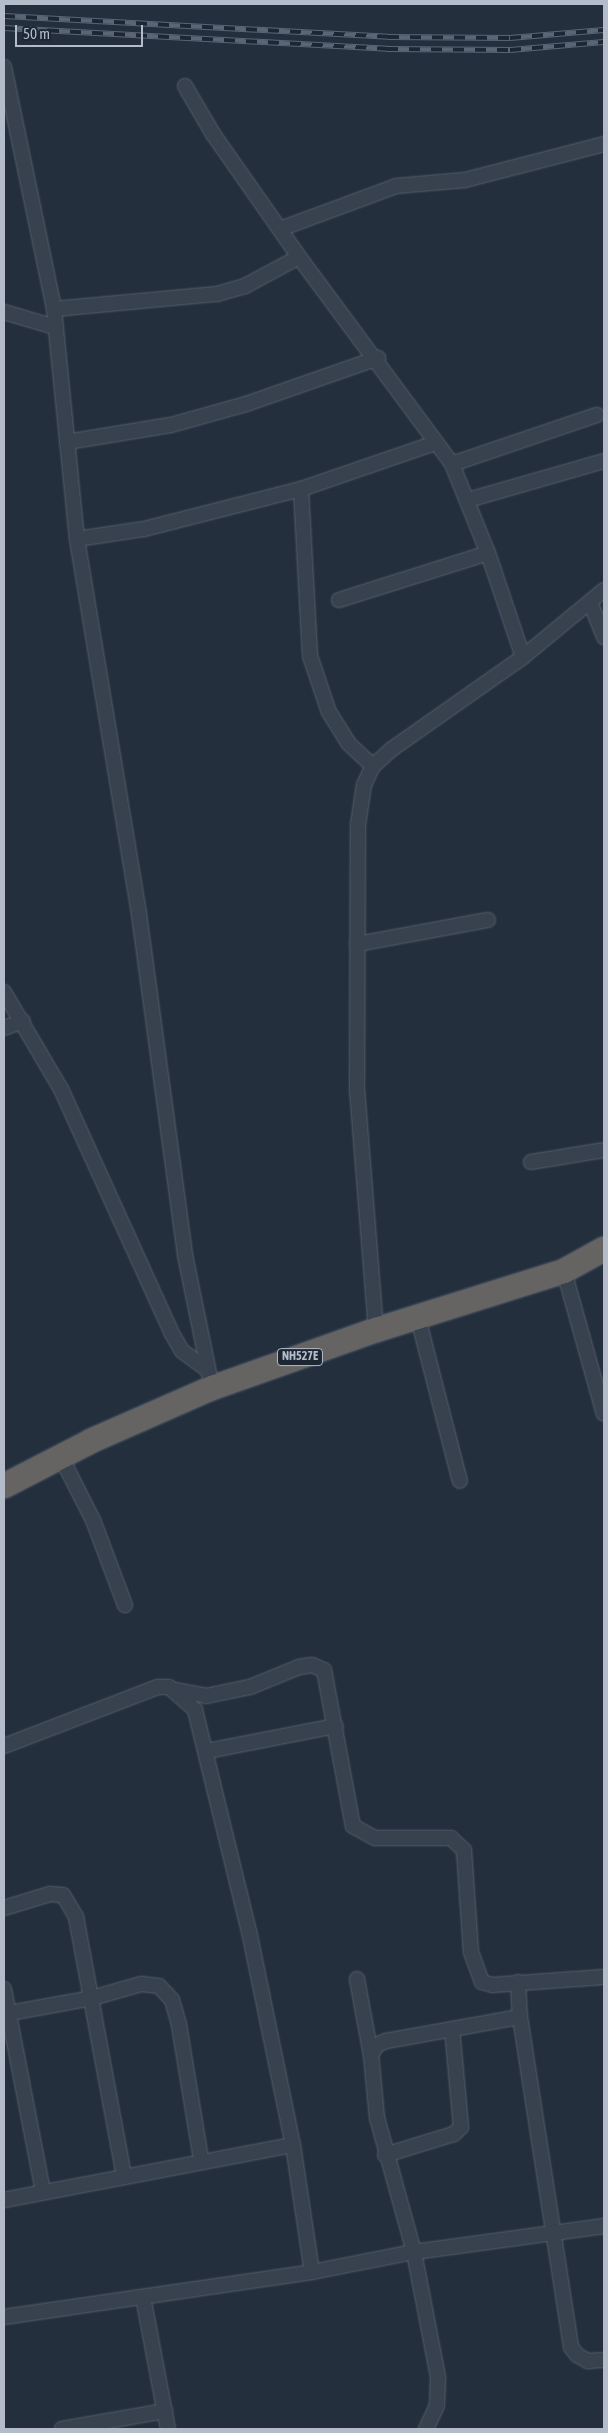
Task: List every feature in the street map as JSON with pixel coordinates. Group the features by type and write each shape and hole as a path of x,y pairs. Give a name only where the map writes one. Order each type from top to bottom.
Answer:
{"highway":[{"name":"NH527E","path":"4,1486 209,1379 418,1318 564,1270 604,1248"}],"street":[{"path":"4,67 54,309 77,539 139,914 185,1255 209,1379"},
{"path":"185,86 214,134 299,256 378,358 435,443 452,464 488,553 523,657"},
{"path":"280,229 396,186 465,180 604,144"},
{"path":"54,309 217,294 245,286 299,256"},
{"path":"4,312 55,327"},
{"path":"67,442 172,425 246,404 378,358"},
{"path":"452,464 597,415"},
{"path":"77,539 144,529 302,489 435,443"},
{"path":"468,500 604,461"},
{"path":"302,489 310,656 329,712 348,743 373,766"},
{"path":"339,600 488,553"},
{"path":"376,1330 357,1091 358,825 364,786 373,766 523,657 604,590"},
{"path":"590,602 604,637"},
{"path":"357,944 488,920"},
{"path":"4,992 23,1021 61,1089 170,1332 182,1351 209,1379"},
{"path":"4,1028 23,1021"},
{"path":"531,1162 604,1150"},
{"path":"564,1270 604,1414"},
{"path":"418,1318 460,1481"},
{"path":"61,1457 93,1520 125,1604"},
{"path":"4,1746 149,1690 169,1687 189,1695 221,1694 312,1665 324,1670 336,1726 353,1826 375,1838 458,1841 467,1863 471,1952 476,1973 482,1982 492,1985 604,1977"},
{"path":"169,1687 195,1710 207,1751 293,2145 312,2272"},
{"path":"207,1751 336,1726"},
{"path":"4,1908 50,1894 63,1895 76,1917 124,2175"},
{"path":"357,1979 371,2056 375,2109 385,2155 414,2252 438,2378 437,2405 426,2429"},
{"path":"518,1982 520,2017 552,2236 571,2347 577,2355 588,2361 604,2360"},
{"path":"6,2014 92,1998 141,1984 159,1986 172,2000 201,2160"},
{"path":"4,1989 6,2014 43,2192"},
{"path":"371,2056 377,2045 386,2041 520,2017"},
{"path":"385,2155 454,2134 461,2127 452,2029"},
{"path":"4,2200 201,2160 293,2145"},
{"path":"4,2317 312,2272 414,2252 552,2236 604,2226"},
{"path":"143,2298 168,2429"},
{"path":"62,2429 165,2411"}],"railway":[{"path":"4,16 388,37 510,38 604,30"},
{"path":"4,28 387,49 510,50 604,42"}]}
